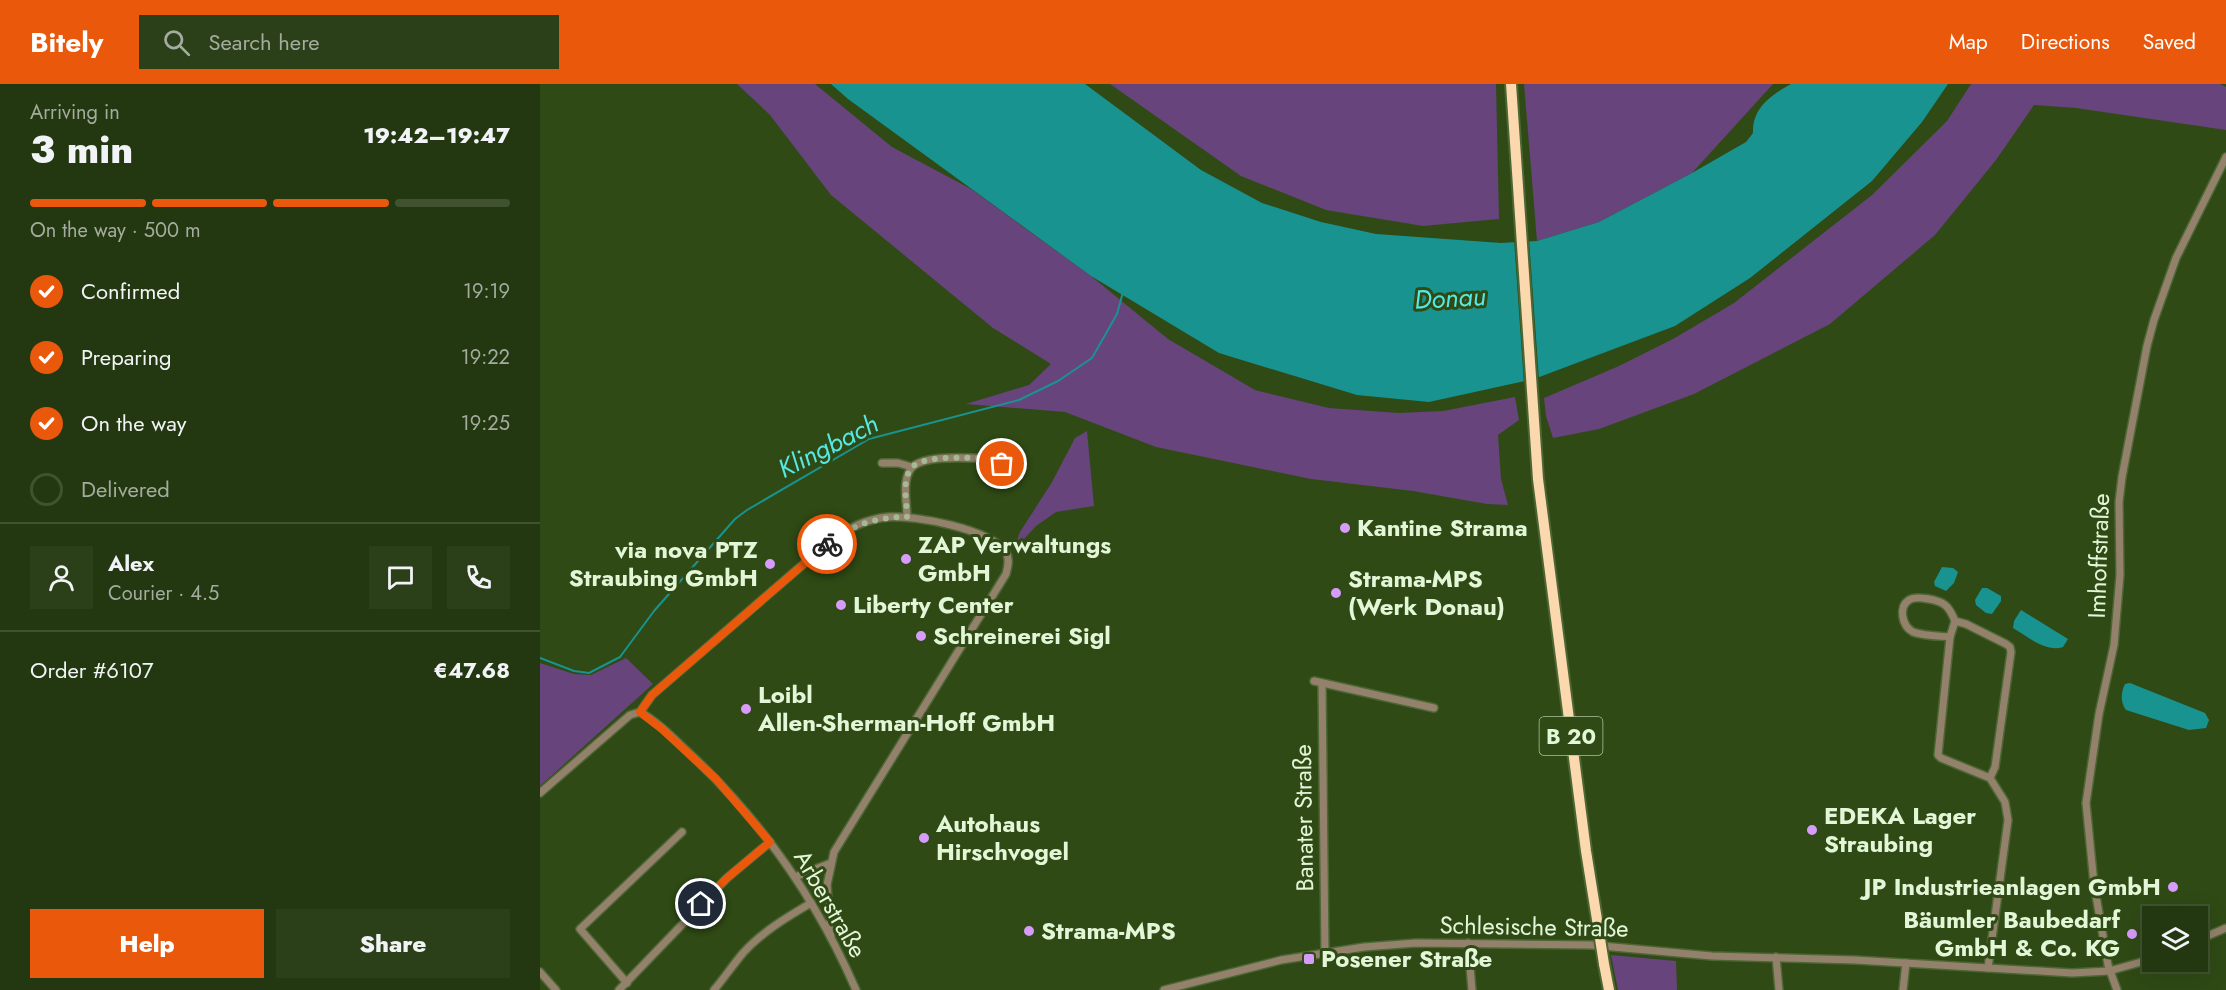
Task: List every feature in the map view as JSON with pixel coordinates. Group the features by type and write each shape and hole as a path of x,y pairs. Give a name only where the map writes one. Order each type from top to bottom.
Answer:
{"highway":[{"name":"B 20","path":"1511,84 1535,444 1553,605 1586,851 1609,990"}],"street":[{"name":"Imhoffstraße","path":"2117,990 2109,970 2094,884 2086,803 2099,714 2114,645 2120,575 2119,502 2122,477 2154,320 2176,258 2226,157"},
{"path":"907,517 906,487 912,467 926,460 1001,459"},
{"path":"882,463 898,463 912,467"},
{"path":"540,793 630,715 640,712 652,695 829,542 856,525 871,520 907,517 949,525 985,537 1006,552 1009,565 1006,574 840,841 831,862 827,894 831,937"},
{"path":"1950,638 1914,632 1905,623 1902,613 1905,604 1911,598 1942,603 1950,610 1955,621 1950,638 1938,755 1990,778 2005,802 2008,820 1988,968"},
{"path":"1955,621 1966,624 2010,647 1995,766 1990,778"},
{"name":"Banater Straße","path":"1325,952 1318,682 1434,708"},
{"name":"Arberstraße","path":"640,712 716,779 770,842 795,877 831,937 856,990"},
{"path":"627,983 580,929 682,832"},
{"path":"619,990 703,901 770,842"},
{"path":"795,877 831,862"},
{"path":"714,990 744,952 756,941 782,920 811,903"},
{"path":"2208,936 2226,928"},
{"path":"1468,943 1472,990"},
{"name":"Schlesische Straße","path":"1164,990 1244,969 1325,952 1388,944 1591,945 1702,955 1906,963 2072,973 2109,970 2142,962"},
{"path":"1776,957 1779,990"},
{"path":"1903,990 1906,963"},
{"path":"540,972 556,990"}],"shaded area":[{"path":"737,84 815,84 892,147 971,189 1091,276 1168,339 1255,390 1329,408 1399,413 1443,411 1515,397 1519,420 1498,435 1501,479 1508,505 1311,479 1156,447 1065,412 966,404 1029,385 1051,364 993,328 831,195 770,115"},
{"path":"1110,84 1496,84 1499,219 1423,226 1326,210 1241,176"},
{"path":"1524,84 1773,84 1692,173 1599,222 1537,241"},
{"path":"1971,84 2220,84 2226,87 2226,130 2076,108 2034,105 1996,160 1935,235 1830,324 1694,394 1599,429 1553,438 1546,416 1544,398 1619,366 1673,339 1734,303 1872,195 1947,121"},
{"path":"1087,431 1094,506 1056,512 1036,526 1013,551 1020,532 1052,482 1075,438"},
{"path":"626,658 653,684 540,786 540,663 574,674 591,675"},
{"path":"1611,955 1676,961 1677,990 1618,990"}],"water":[{"name":"Donau","path":"831,84 1085,84 1201,170 1262,203 1321,222 1376,234 1501,243 1537,241 1599,222 1692,173 1746,142 1753,133 1759,109 1776,93 1791,84 1948,84 1922,122 1872,181 1750,278 1675,326 1534,379 1429,402 1357,395 1219,353 1091,276 848,99"},
{"path":"1942,567 1953,568 1958,572 1954,583 1946,591 1935,586 1934,582"},
{"path":"1982,588 1987,588 2001,596 2001,601 1992,614 1986,613 1976,605 1975,600"},
{"path":"2021,610 2068,639 2063,647 2043,646 2013,628 2014,621"},
{"path":"2130,683 2205,713 2209,720 2206,728 2189,730 2126,710 2122,694 2125,684"}],"pier":[{"path":"1514,239 1529,239 1539,380 1524,384"}],"waterway":[{"name":"Klingbach","path":"540,658 574,671 589,673 620,657 654,611 735,519 747,510 869,439 1019,400 1058,381 1092,358 1117,314 1123,292"}],"way so far":[{"path":"827,544 856,525 887,517 907,517 907,478 912,467 919,462 936,459 1001,459 1002,464"}],"place":[{"name":"Kantine Strama","path":"1345,528"},
{"name":"ZAP Verwaltungs GmbH","path":"906,559"},
{"name":"via nova PTZ Straubing GmbH","path":"770,564"},
{"name":"Strama-MPS (Werk Donau)","path":"1336,593"},
{"name":"Liberty Center","path":"841,605"},
{"name":"Schreinerei Sigl","path":"921,636"},
{"name":"Loibl Allen-Sherman-Hoff GmbH","path":"746,709"},
{"name":"EDEKA Lager Straubing","path":"1812,830"},
{"name":"Autohaus Hirschvogel","path":"924,838"},
{"name":"JP Industrieanlagen GmbH","path":"2173,887"},
{"name":"Strama-MPS","path":"1029,931"},
{"name":"Bäumler Baubedarf GmbH & Co. KG","path":"2132,934"},
{"name":"Posener Straße","path":"1309,959"}],"route":[{"path":"701,904 727,878 770,842 716,779 685,749 640,712 652,695 827,544"}]}
